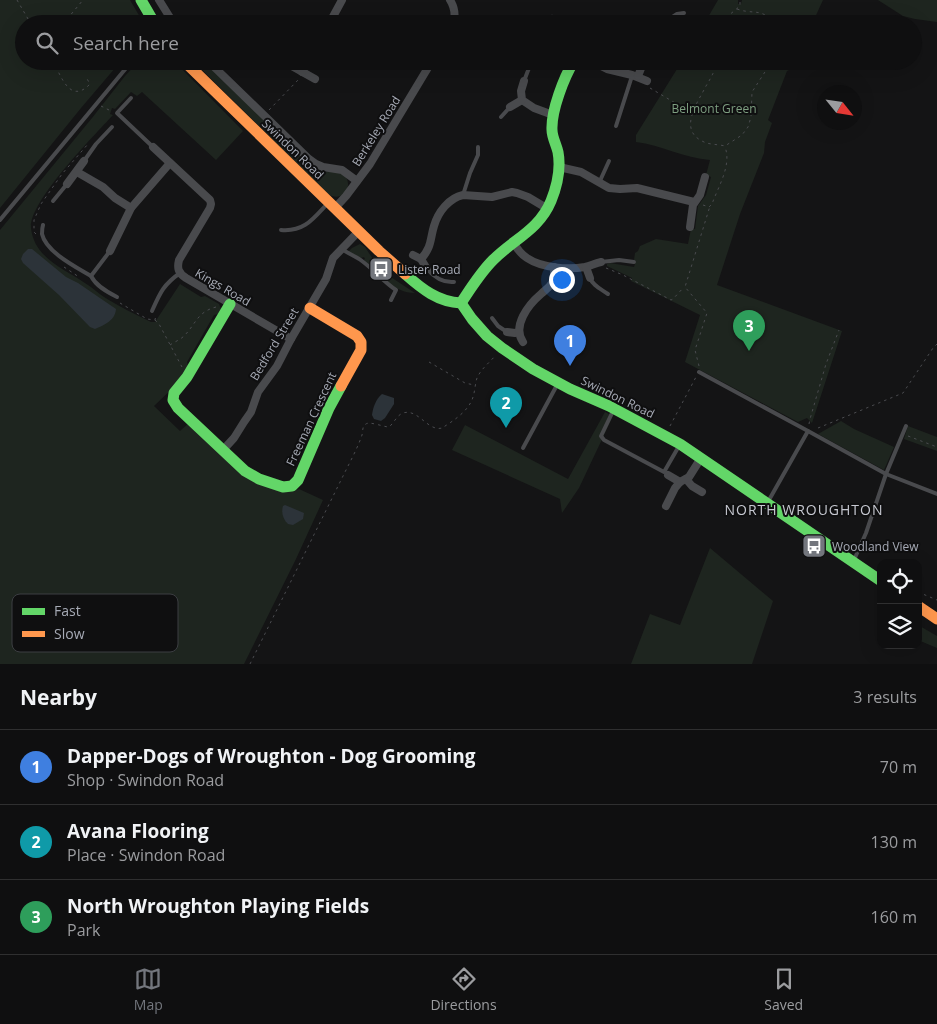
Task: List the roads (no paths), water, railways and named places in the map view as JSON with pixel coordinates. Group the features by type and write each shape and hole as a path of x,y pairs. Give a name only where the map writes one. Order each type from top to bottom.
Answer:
{"main road":[{"path":"141,0 150,15"},
{"name":"Swindon Road","path":"193,70 359,231 411,278 430,293 445,301 461,303 479,328 502,348 533,369 680,444 877,577"},
{"path":"461,303 491,262 536,226 548,209 559,167 558,151 552,130 553,115 568,70"},
{"name":"Freeman Crescent","path":"230,304 190,373 174,393 173,400 178,408 245,471 265,482 288,487 298,480 329,408 362,346 361,340 357,336 310,308"},
{"path":"922,609 937,620"}],"street":[{"path":"159,0 168,15"},
{"path":"334,15 342,0"},
{"path":"450,0 455,15"},
{"path":"217,70 316,164 326,168 342,170 357,182"},
{"path":"299,70 315,79"},
{"name":"Berkeley Road","path":"332,205 357,182 370,164 427,70"},
{"path":"611,70 647,81"},
{"path":"635,76 639,70"},
{"path":"524,81 521,91 522,100 534,108 553,115"},
{"path":"510,107 522,100"},
{"name":"Kings Road","path":"153,147 207,196 211,204 179,260 180,273 291,339"},
{"path":"67,184 84,161"},
{"path":"110,251 131,208 170,163"},
{"path":"559,167 581,172 606,187 614,189 637,188 694,202"},
{"path":"77,172 103,187 131,208"},
{"path":"690,227 692,206 701,192 705,177"},
{"path":"421,259 429,248 435,223 442,210 452,200 463,195 492,197 512,192 528,197 548,209"},
{"name":"Bedford Street","path":"223,450 239,431 250,412 258,392 277,366 326,280 333,258 359,231"},
{"path":"514,243 520,252 536,263 554,267 586,266 598,263"},
{"path":"414,255 421,259 427,269"},
{"path":"586,266 590,278"},
{"path":"523,342 518,332 522,318 529,306 552,283 554,267"},
{"path":"507,332 518,332"},
{"path":"666,506 675,488 689,477 700,458"},
{"path":"668,474 684,480 702,492"}],"lane":[{"path":"674,15 684,13"},
{"path":"0,220 124,70"},
{"path":"524,81 528,70"},
{"path":"616,126 635,76"},
{"path":"132,98 117,113 153,147"},
{"path":"501,117 510,107"},
{"path":"84,161 96,144 112,127"},
{"path":"463,195 478,155 478,147"},
{"path":"599,183 609,161"},
{"path":"53,201 67,184"},
{"path":"281,230 289,231 299,228 332,205"},
{"path":"42,225 42,234 46,243 63,258 91,276 94,281 117,299"},
{"path":"342,249 362,261 396,290 390,300"},
{"path":"91,276 110,251"},
{"path":"598,263 619,260 634,262"},
{"path":"427,269 433,275 446,282 454,282"},
{"path":"155,312 160,292 169,281 180,273"},
{"path":"590,278 591,282 608,294"},
{"path":"492,318 498,326 507,332"},
{"path":"699,372 886,474 937,494"},
{"path":"523,448 558,382"},
{"path":"614,409 601,436 604,440 664,472 680,444"},
{"path":"853,562 866,533 886,474 906,426"},
{"path":"767,503 810,431"}],"place":[{"name":"Lister Road","path":"381,269"},
{"name":"North Wroughton Playing Fields","path":"749,351"},
{"name":"Dapper-Dogs of Wroughton - Dog Grooming","path":"570,366"},
{"name":"Avana Flooring","path":"506,428"},
{"name":"Woodland View","path":"814,546"}],"district":[{"name":"NORTH WROUGHTON","path":"804,509"}],"park label":[{"name":"Belmont Green","path":"714,108"}]}
